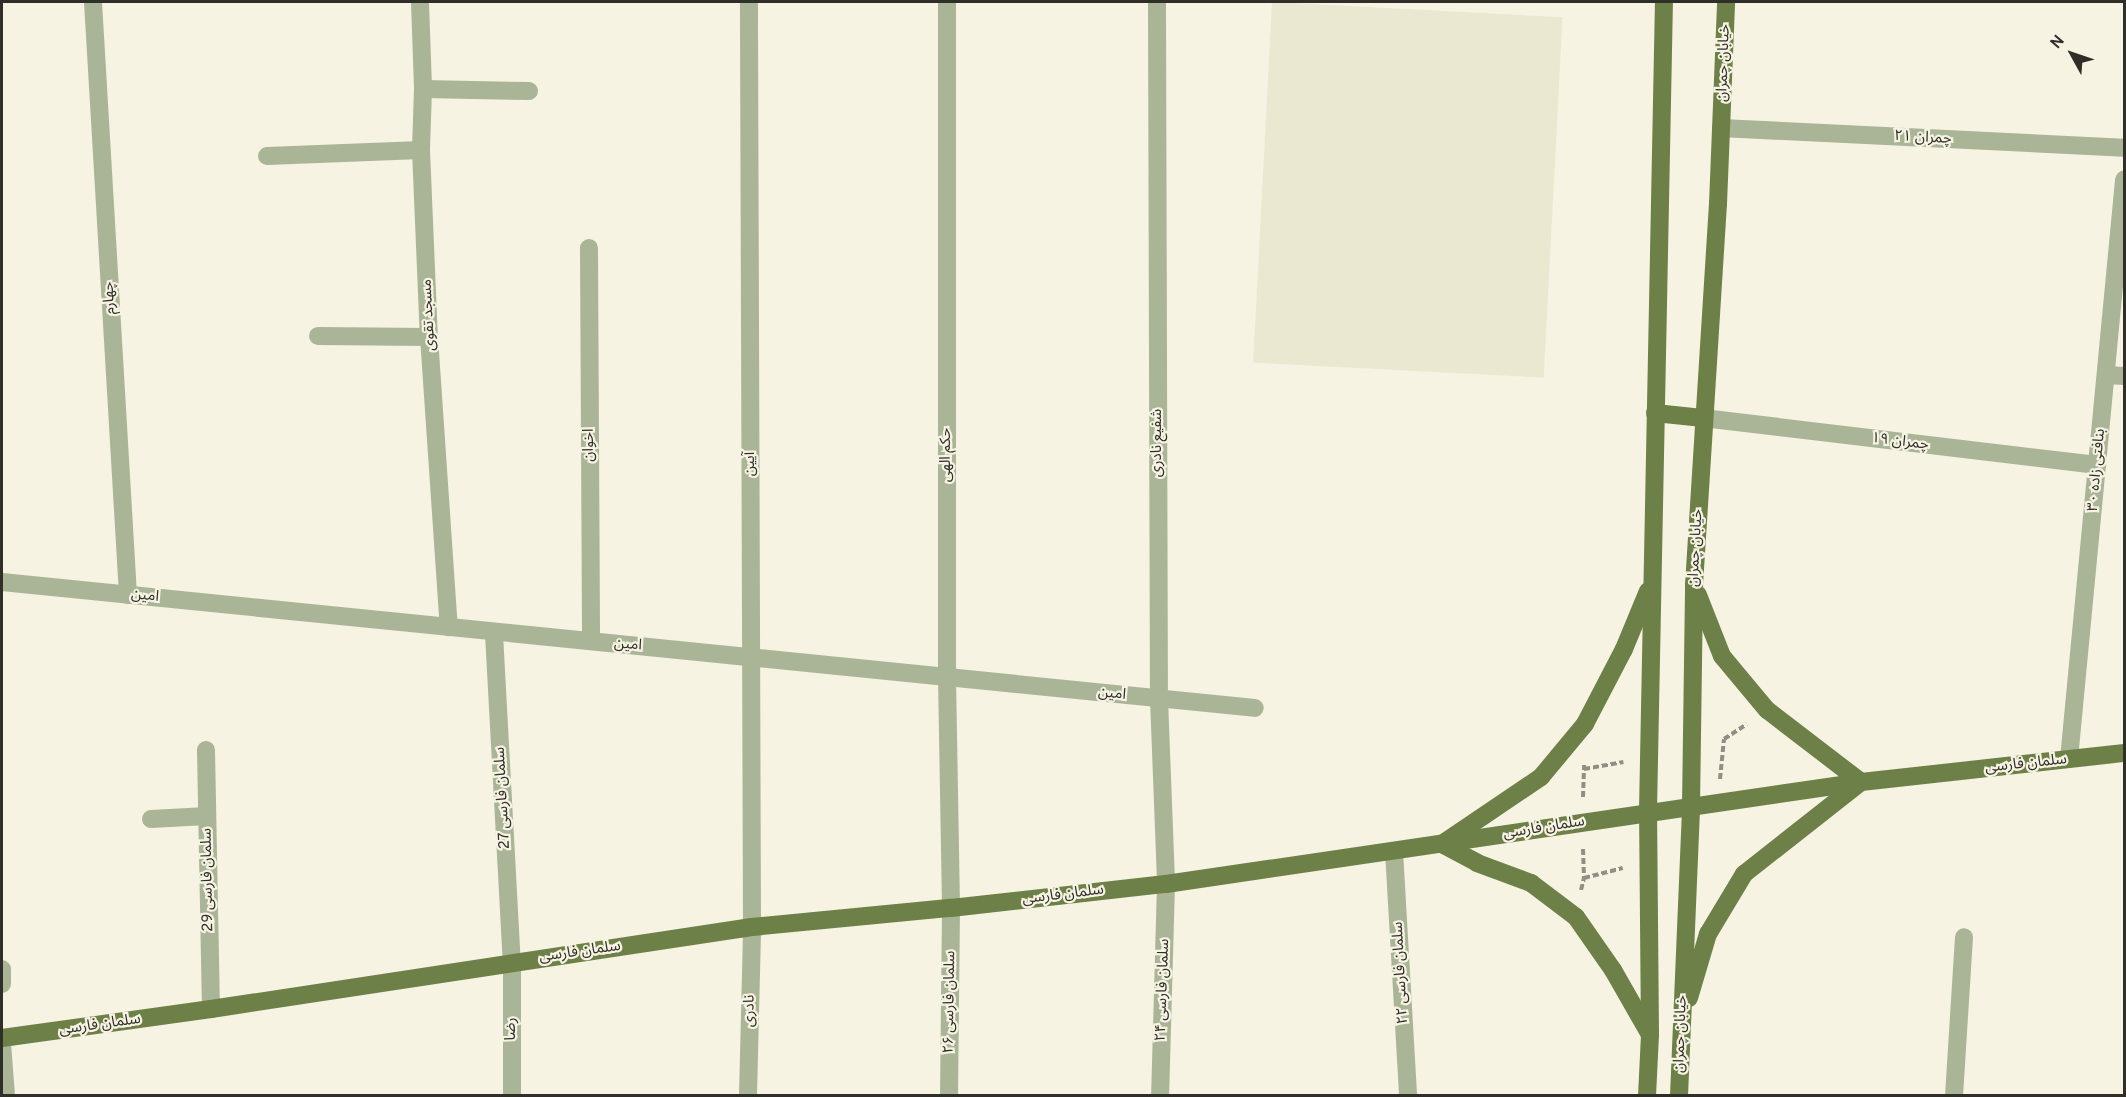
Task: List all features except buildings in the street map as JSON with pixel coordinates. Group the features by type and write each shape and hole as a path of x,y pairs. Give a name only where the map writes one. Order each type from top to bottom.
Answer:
{"main road":[{"name":"خیابان چمران","path":"1647,1095 1650,1034 1648,811 1664,2"},
{"name":"خیابان چمران","path":"1679,1095 1680,1027 1691,806 1694,585 1721,128 1726,2"},
{"path":"1655,413 1703,418"},
{"path":"1650,1034 1613,970 1576,917 1531,883 1477,863 1442,844 1541,777 1585,724 1624,649 1652,582"},
{"path":"1680,1027 1708,934 1744,874 1861,782 1767,710 1722,656 1694,585"},
{"name":"سلمان فارسی","path":"2,1038 211,1010 752,927 951,909 1166,884 1648,811 1861,782 2124,753"}],"street":[{"name":"چهارم","path":"93,2 128,595"},
{"name":"مسجد تقوی","path":"420,2 423,90 421,150 429,337 449,627"},
{"name":"آیین","path":"749,2 752,927"},
{"name":"حکم الهی","path":"947,2 947,677 951,909"},
{"name":"شفیع نادری","path":"1157,2 1159,699 1166,884"},
{"path":"423,90 529,91"},
{"name":"چمران ۲۱","path":"1721,128 2124,148"},
{"path":"267,156 421,150"},
{"name":"بنافتی زاده ۳۰","path":"2069,759 2124,180"},
{"name":"اخوان","path":"589,248 591,641"},
{"path":"318,336 429,337"},
{"path":"2106,375 2124,376"},
{"name":"چمران ۱۹","path":"1703,418 2097,465"},
{"name":"امین","path":"2,582 449,627 494,634 752,656 1255,708"},
{"name":"سلمان فارسی 27","path":"494,634 512,962"},
{"name":"سلمان فارسی 29","path":"206,750 211,1010"},
{"path":"151,819 207,816"},
{"name":"سلمان فارسی ۲۲","path":"1394,851 1408,1095"},
{"name":"سلمان فارسی ۲۴","path":"1160,1095 1166,884"},
{"name":"سلمان فارسی ۲۶","path":"948,1095 951,909"},
{"name":"نادری","path":"748,1095 752,927"},
{"path":"1954,1095 1964,937"},
{"name":"رضا","path":"512,962 512,1095"},
{"path":"2,971 2,984"},
{"path":"2,1043 6,1095"}],"shaded area":[{"path":"1272,2 1563,17 1544,378 1253,363"}]}
